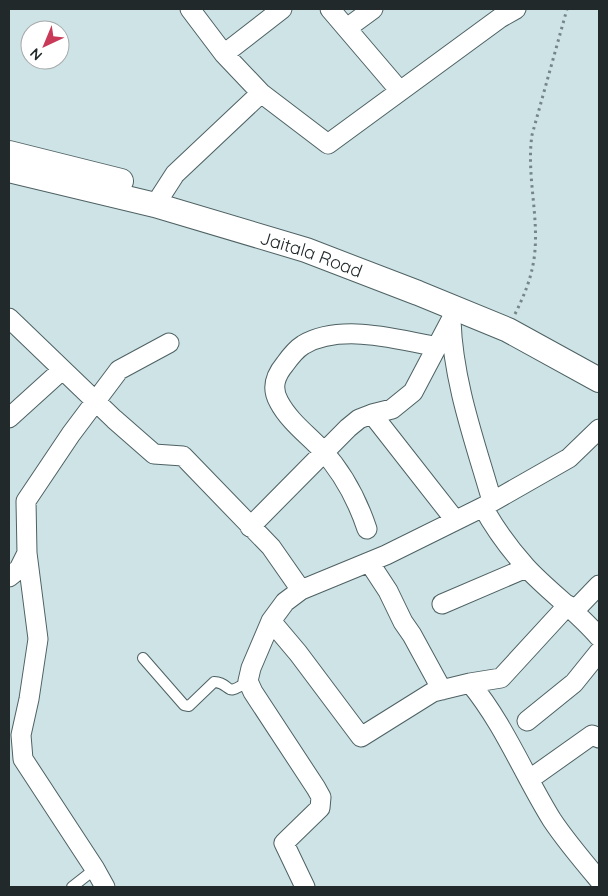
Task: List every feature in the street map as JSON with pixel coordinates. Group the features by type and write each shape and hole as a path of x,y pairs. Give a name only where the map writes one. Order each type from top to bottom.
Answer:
{"street":[{"path":"190,9 224,54 261,93 328,144 500,18 516,9"},
{"path":"224,54 282,9"},
{"path":"330,9 400,91"},
{"path":"347,28 373,9"},
{"path":"160,198 176,174 188,161 261,93"},
{"name":"Jaitala Road","path":"9,153 77,169 306,250 452,314 508,330 599,380"},
{"name":"Jaitala Road","path":"9,170 160,198 355,252 428,279 514,317 599,362"},
{"path":"250,527 348,428 359,419 392,409 413,392 452,314"},
{"path":"452,314 455,360 461,391 496,531 526,568 571,608 599,637"},
{"path":"11,324 154,454 182,456 250,527 272,547 301,590"},
{"path":"367,529 358,503 346,481 324,452 288,415 275,392 274,382 279,370 295,352 303,345 320,338 375,334 437,347"},
{"path":"105,887 96,869 23,759 21,735 29,700 38,639 18,566 26,501 71,434 120,370 170,343"},
{"path":"9,418 62,370"},
{"path":"372,414 455,520"},
{"path":"305,887 284,843 320,808 320,797 253,692 248,681 251,668 271,621 285,602 301,590 369,562 488,504 569,458 599,429"},
{"path":"369,562 388,591 403,622 442,690"},
{"path":"442,604 526,568"},
{"path":"271,621 298,653 361,737 434,692 501,678 571,608 599,585"},
{"path":"528,721 574,683 599,652"},
{"path":"470,683 480,694 503,730 553,820 599,880"},
{"path":"530,779 592,735 599,738"}],"lane":[{"path":"144,658 184,705 189,706 214,682 236,690 248,681"},
{"path":"72,887 96,869"}],"path":[{"path":"514,317 528,288 534,259 535,237 530,150 532,135 567,9"}]}
